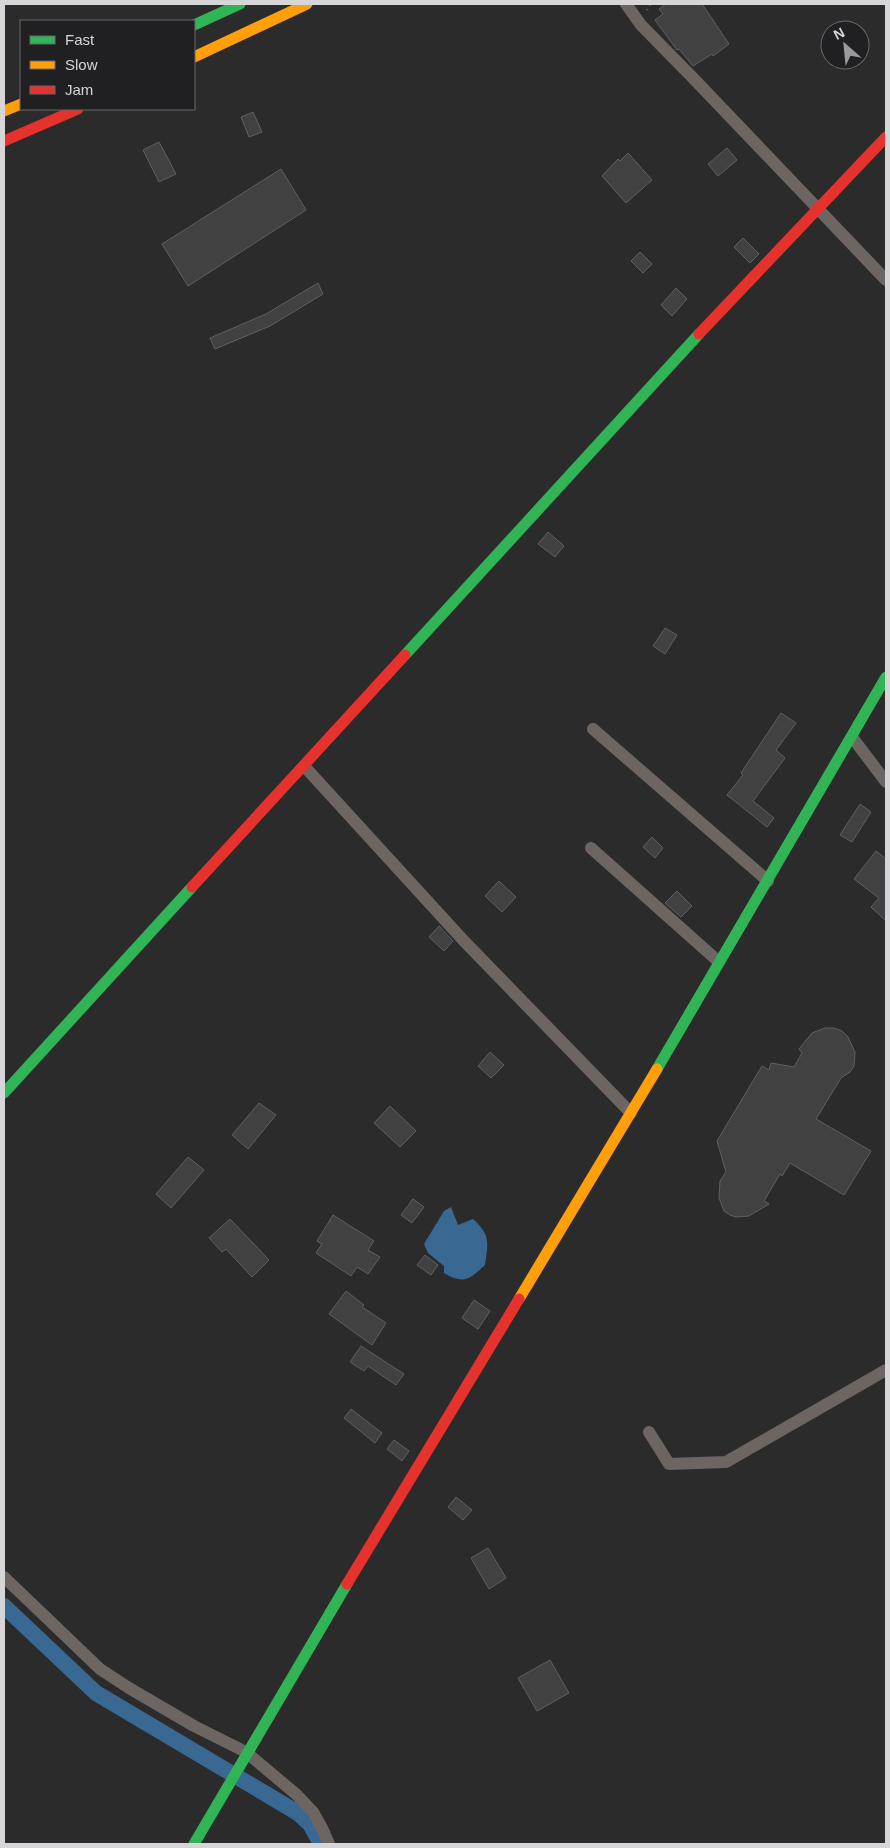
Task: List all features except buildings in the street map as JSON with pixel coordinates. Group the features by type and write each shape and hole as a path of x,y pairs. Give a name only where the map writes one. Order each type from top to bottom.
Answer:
{"main road":[{"path":"195,25 240,4"},
{"path":"195,57 307,4"},
{"path":"4,111 20,104"},
{"path":"4,141 76,110"},
{"path":"4,1093 634,404 817,208 886,138"},
{"path":"194,1844 330,1611 631,1113 886,677"}],"street":[{"path":"626,4 641,26 886,280"},
{"path":"593,729 768,881"},
{"path":"852,737 886,782"},
{"path":"304,766 464,941 631,1113"},
{"path":"591,848 719,962"},
{"path":"649,1432 669,1464 726,1462 886,1370"},
{"path":"4,1577 100,1668 129,1688 186,1722 246,1752 313,1812 329,1844"}],"water":[{"path":"451,1207 458,1225 473,1219 483,1230 487,1240 485,1265 466,1279 457,1279 444,1273 444,1266 428,1253 424,1244 444,1211"}],"waterway":[{"path":"4,1606 96,1693 298,1813 310,1824 321,1844"}],"traffic: fast":[{"path":"195,25 240,4"},
{"path":"405,655 699,334"},
{"path":"657,1069 886,677"},
{"path":"4,1093 192,887"},
{"path":"194,1844 347,1584"}],"traffic: slow":[{"path":"195,57 307,4"},
{"path":"4,111 20,104"},
{"path":"519,1299 657,1069"}],"traffic: jam":[{"path":"4,141 76,110"},
{"path":"699,334 886,137"},
{"path":"192,887 405,655"},
{"path":"347,1584 519,1299"}]}
